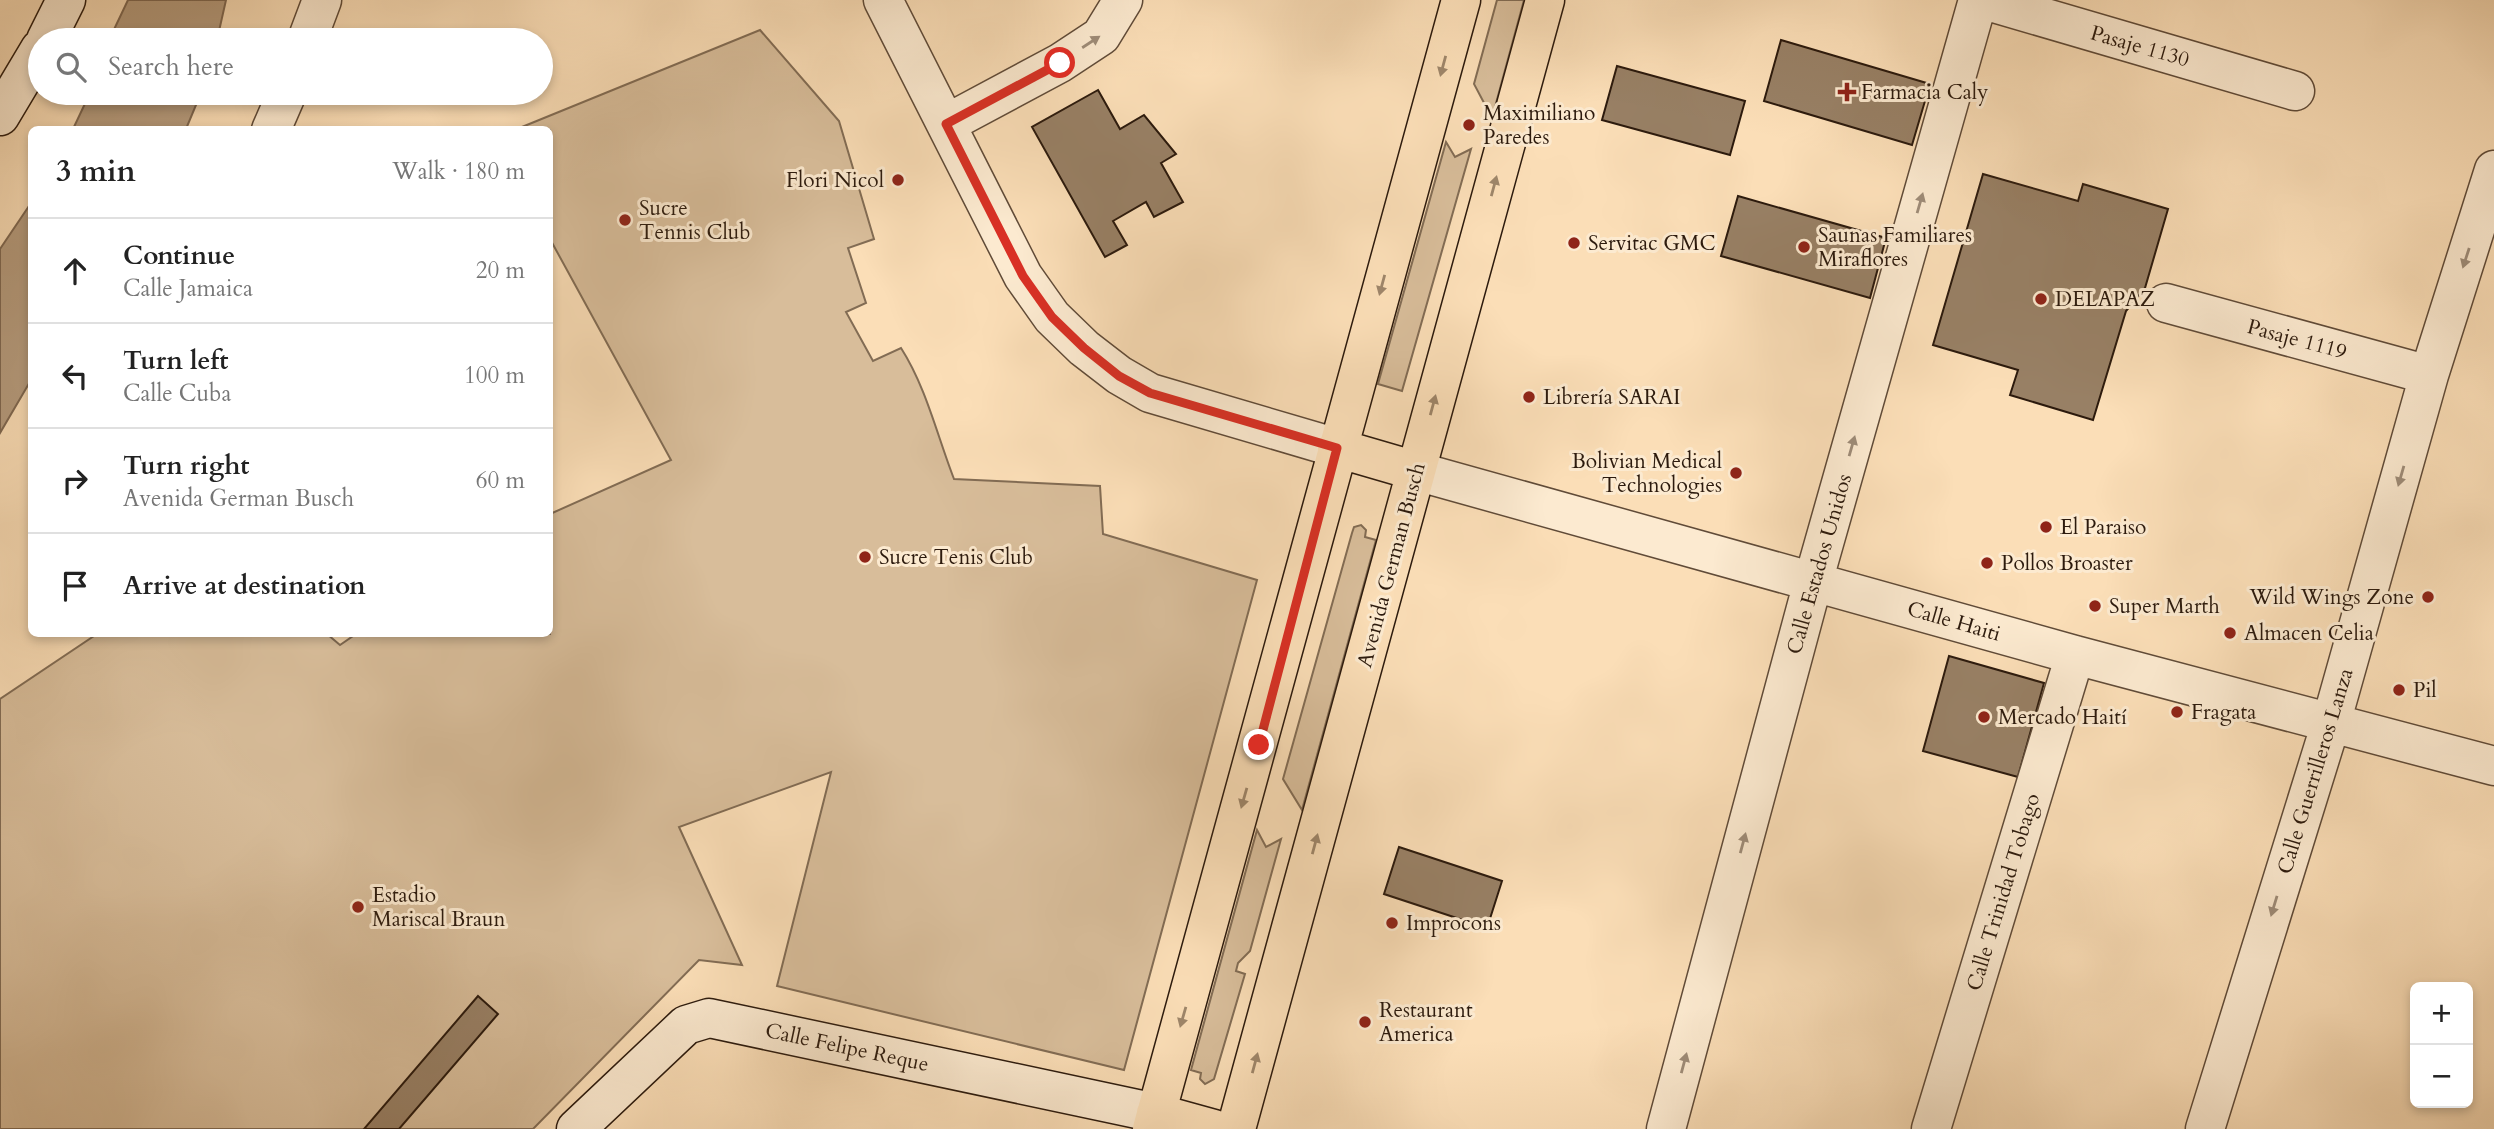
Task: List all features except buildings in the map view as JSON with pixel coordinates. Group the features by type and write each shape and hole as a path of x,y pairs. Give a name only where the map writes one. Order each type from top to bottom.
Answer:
{"main road":[{"path":"1214,1129 1154,1121 1461,0"},
{"name":"Avenida German Busch","path":"1236,1129 1545,0"},
{"path":"1337,448 1416,471"}],"street":[{"path":"52,28 66,0"},
{"path":"312,28 322,0"},
{"path":"883,0 1023,276 1052,317 1084,348 1119,376 1150,393 1337,448"},
{"path":"946,124 1060,63 1101,36 1123,0"},
{"name":"Calle Estados Unidos","path":"1666,1129 1813,582 1978,0"},
{"name":"Pasaje 1130","path":"1984,0 2295,91"},
{"path":"0,116 28,69"},
{"path":"273,126 282,105"},
{"name":"Calle Guerrilleros Lanza","path":"2205,1129 2331,723 2429,375 2494,170"},
{"name":"Pasaje 1119","path":"2166,303 2429,375"},
{"name":"Calle Haiti","path":"1416,471 2075,655 2494,766"},
{"name":"Calle Trinidad Tobago","path":"1931,1129 2075,655"},
{"name":"Calle Felipe Reque","path":"576,1129 686,1025 709,1018 1154,1121"}],"shaded area":[{"path":"128,0 226,0 220,28 115,28"},
{"path":"1497,0 1524,0 1492,118 1474,84"},
{"name":"Sucre Tenis Club","path":"760,30 839,121 874,239 848,248 866,303 846,312 873,361 901,348 924,395 954,479 1100,486 1103,534 1257,580 1124,1070 777,986 831,772 679,827 742,965 699,960 533,1129 0,1129 0,699 93,637 331,637 340,645 352,637 553,637 553,513 671,460 553,244 553,126 524,126"},
{"path":"84,105 196,105 187,126 74,126"},
{"path":"1446,142 1455,157 1471,149 1402,391 1378,384"},
{"path":"28,207 28,385 0,433 0,249"},
{"path":"1361,525 1366,530 1365,537 1376,540 1302,810 1283,779 1352,533 1354,527"},
{"path":"1257,830 1266,847 1281,839 1250,951 1238,963 1236,971 1245,974 1214,1079 1205,1084 1200,1079 1201,1073 1191,1070"}],"place":[{"name":"Farmacia Caly","path":"1847,92"},
{"name":"Maximiliano Paredes","path":"1469,125"},
{"name":"Flori Nicol","path":"898,180"},
{"name":"Sucre Tennis Club","path":"625,220"},
{"name":"Servitac GMC","path":"1574,243"},
{"name":"Saunas Familiares Miraflores","path":"1804,247"},
{"name":"DELAPAZ","path":"2041,299"},
{"name":"Librería SARAI","path":"1529,397"},
{"name":"Bolivian Medical Technologies","path":"1736,473"},
{"name":"El Paraiso","path":"2046,527"},
{"name":"Sucre Tenis Club","path":"865,557"},
{"name":"Pollos Broaster","path":"1987,563"},
{"name":"Wild Wings Zone","path":"2428,597"},
{"name":"Super Marth","path":"2095,606"},
{"name":"Almacen Celia","path":"2230,633"},
{"name":"Pil","path":"2399,690"},
{"name":"Fragata","path":"2177,712"},
{"name":"Mercado Haití","path":"1984,717"},
{"name":"Estadio Mariscal Braun","path":"358,907"},
{"name":"Improcons","path":"1392,923"},
{"name":"Restaurant America","path":"1365,1022"}],"route":[{"path":"1060,63 946,124 1023,276 1052,317 1084,348 1119,376 1150,393 1337,448 1259,745"}]}
